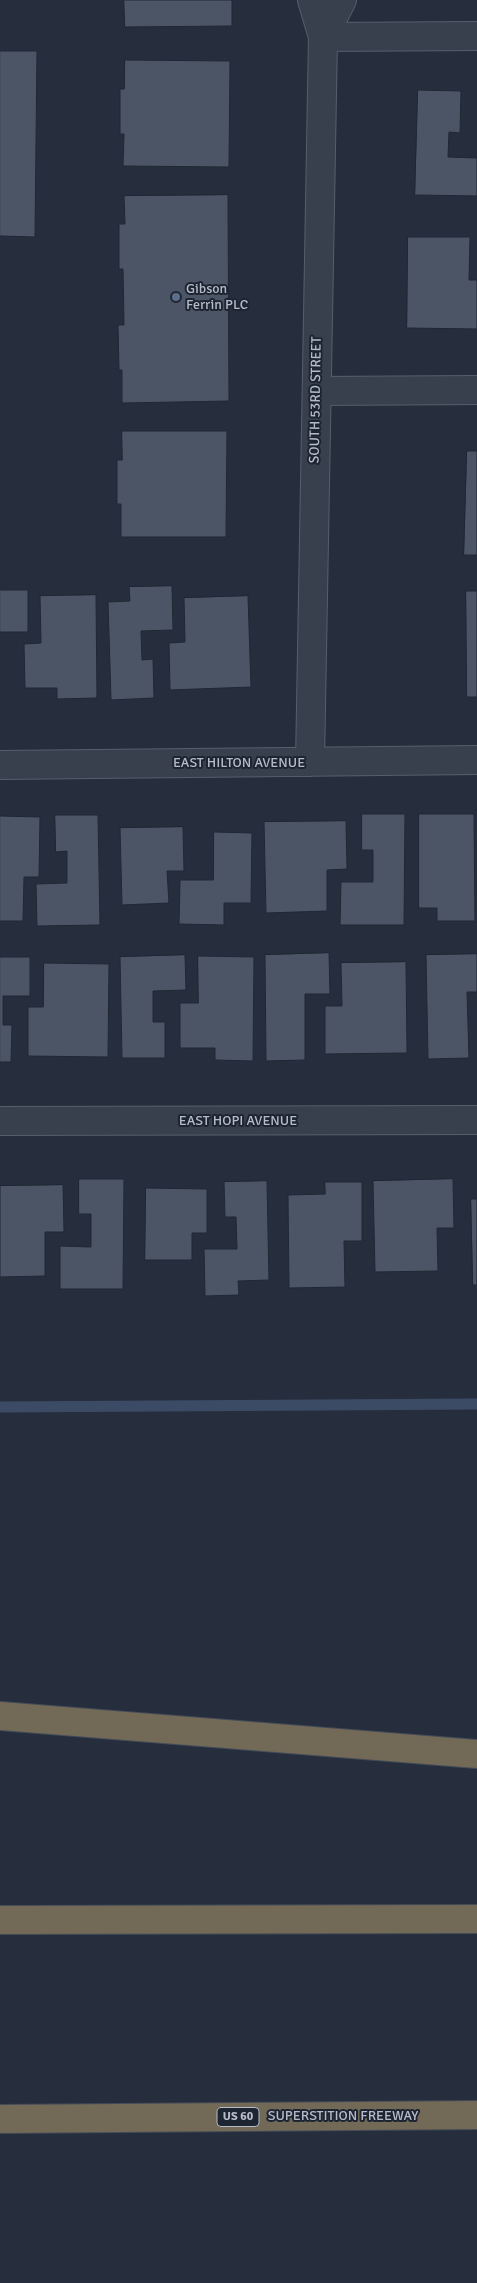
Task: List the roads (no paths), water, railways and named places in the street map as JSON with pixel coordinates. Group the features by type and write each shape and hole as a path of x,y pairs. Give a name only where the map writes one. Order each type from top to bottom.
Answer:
{"highway":[{"path":"0,1716 477,1754"},
{"path":"0,1920 477,1919"},
{"name":"SUPERSTITION FREEWAY","path":"0,2119 477,2115"}],"street":[{"name":"SOUTH 53RD STREET","path":"310,762 323,37 312,0"},
{"name":"SOUTH 53RD STREET","path":"323,37 342,0"},
{"path":"323,37 477,36"},
{"path":"316,391 477,390"},
{"name":"EAST HILTON AVENUE","path":"0,765 477,760"},
{"name":"EAST HOPI AVENUE","path":"0,1121 477,1120"}],"waterway":[{"path":"0,1407 477,1404"}],"place":[{"name":"Gibson Ferrin PLC","path":"176,297"}]}
